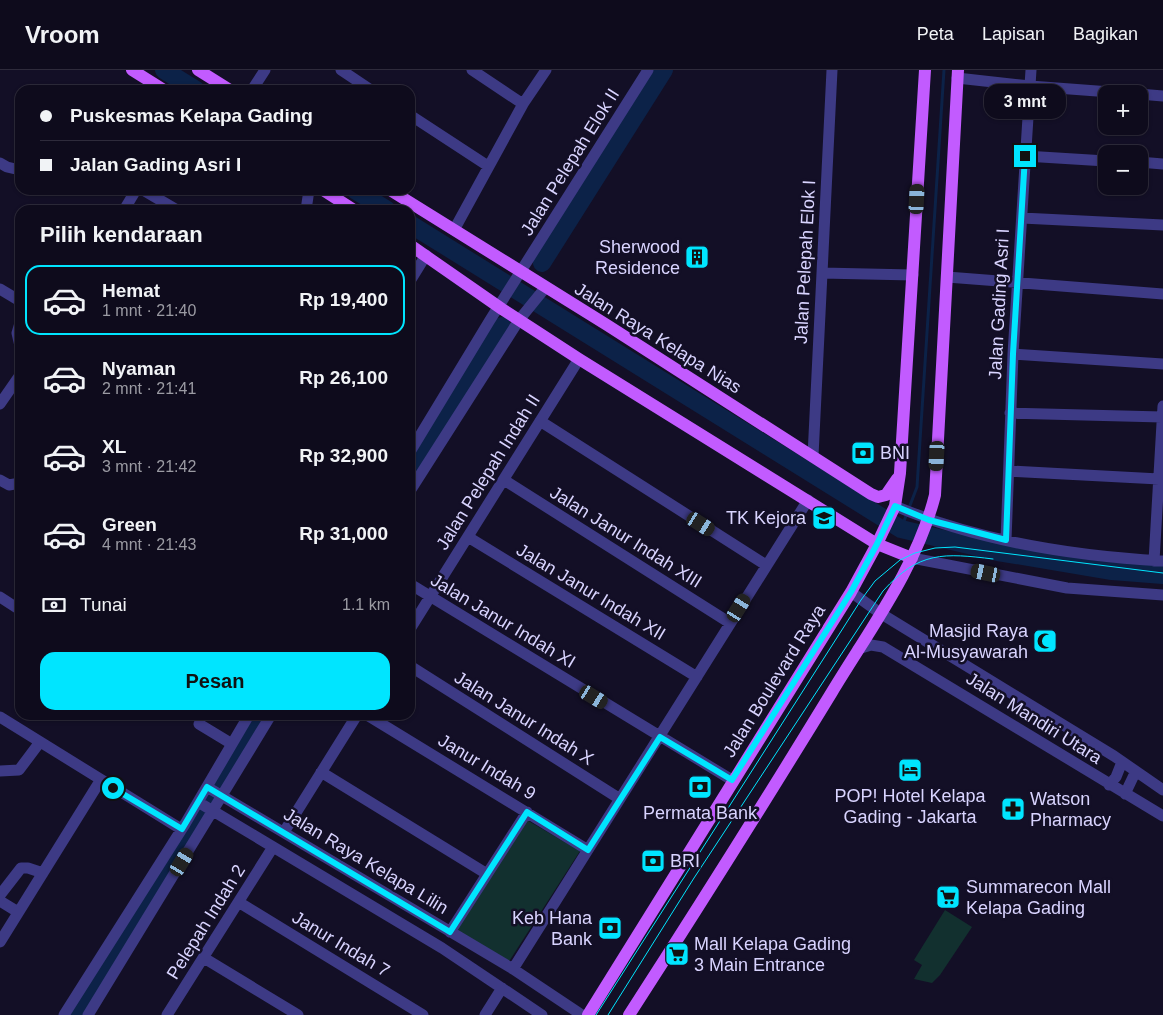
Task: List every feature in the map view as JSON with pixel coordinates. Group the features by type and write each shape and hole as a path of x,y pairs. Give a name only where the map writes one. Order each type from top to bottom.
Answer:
{"main road":[{"path":"132,70 156,85"},
{"path":"198,70 222,85"},
{"name":"Jalan Boulevard Raya","path":"588,1015 732,780 851,592 896,510 925,70"},
{"path":"629,1015 767,799 880,614 921,539 924,519 935,495 957,74"},
{"path":"331,195 346,205"},
{"name":"Jalan Raya Kelapa Nias","path":"398,195 414,205"},
{"name":"Jalan Raya Kelapa Nias","path":"415,206 542,288 878,497 886,495 900,472"},
{"path":"415,248 520,317 579,359 808,500 912,558"}],"street":[{"path":"255,85 265,70"},
{"path":"341,70 364,85"},
{"path":"472,70 523,104"},
{"path":"454,230 523,104 546,70"},
{"name":"Jalan Pelepah Elok II","path":"415,444 490,320 501,306 648,70"},
{"name":"Jalan Pelepah Elok I","path":"813,456 832,70"},
{"name":"Jalan Gading Asri I","path":"1006,540 1013,354 1031,70"},
{"path":"957,74 1030,86 1098,91"},
{"path":"1148,95 1163,96"},
{"path":"415,118 488,166"},
{"path":"1025,156 1098,160"},
{"path":"0,163 15,169"},
{"path":"1148,163 1163,164"},
{"path":"152,195 169,205"},
{"path":"1022,218 1163,225"},
{"path":"415,273 426,255"},
{"path":"822,273 912,275"},
{"path":"947,277 1163,294"},
{"path":"415,483 520,317 542,288"},
{"path":"0,289 15,298"},
{"path":"1013,354 1163,364"},
{"name":"Jalan Pelepah Indah II","path":"415,621 579,359"},
{"path":"0,404 15,382"},
{"path":"896,510 1006,540 1090,555 1158,561 1158,479 1163,412 1010,413"},
{"path":"540,421 766,565"},
{"path":"1009,471 1158,479"},
{"name":"Jalan Janur Indah XIII","path":"504,480 730,623"},
{"path":"513,969 808,500"},
{"name":"Jalan Janur Indah XII","path":"468,537 697,677"},
{"path":"912,558 1067,588 1163,595"},
{"name":"Jalan Janur Indah XI","path":"415,587 732,780"},
{"name":"Jalan Mandiri Utara","path":"851,592 880,614 1122,762 1163,790"},
{"path":"0,597 15,607"},
{"name":"Jalan Mandiri Utara","path":"858,649 871,645 883,647 1163,816"},
{"name":"Jalan Janur Indah X","path":"415,669 620,799"},
{"path":"64,1015 183,826 206,806 214,792 232,744 247,720"},
{"path":"88,1015 214,792 267,720"},
{"path":"284,832 354,720"},
{"name":"Janur Indah 9","path":"375,720 588,850"},
{"path":"2,722 40,742 100,781 183,826"},
{"path":"199,724 232,744"},
{"path":"0,771 20,770 40,742"},
{"path":"1109,785 1116,777 1122,762"},
{"path":"321,772 487,874"},
{"path":"1125,794 1134,775 1138,774"},
{"path":"0,942 100,781"},
{"name":"Jalan Raya Kelapa Lilin","path":"214,792 513,969 582,1015"},
{"name":"Jalan Raya Kelapa Lilin","path":"206,806 442,948 542,1015"},
{"path":"450,932 527,812"},
{"name":"Pelepah Indah 2","path":"169,1014 273,848"},
{"path":"0,895 21,868 28,868 43,873"},
{"path":"0,901 18,912"},
{"name":"Janur Indah 7","path":"240,903 423,1015"},
{"path":"204,958 298,1015"},
{"path":"529,1006 540,987"},
{"path":"485,1015 502,988"}],"green space":[{"path":"525,819 580,851 508,963 452,931"},
{"path":"945,910 972,927 940,975 932,983 914,979 922,965 914,960"}],"waterway":[{"path":"164,70 188,85"},
{"path":"542,263 664,70"},
{"path":"901,529 917,487 944,70"},
{"path":"363,195 379,205"},
{"path":"415,227 901,529 998,552 1112,571 1163,575"},
{"path":"415,467 502,326"},
{"path":"74,1015 259,720"}],"tram line":[{"path":"596,1015 861,600 875,581 900,560 915,553 935,548 955,547 1163,573"},
{"path":"608,1015 694,878 883,591 908,568 933,558 960,556 993,559"}],"place":[{"name":"Sherwood Residence","path":"697,257"},
{"name":"BNI","path":"863,453"},
{"name":"TK Kejora","path":"824,518"},
{"name":"Masjid Raya Al-Musyawarah","path":"1045,641"},
{"name":"POP! Hotel Kelapa Gading - Jakarta","path":"910,770"},
{"name":"Permata Bank","path":"700,787"},
{"name":"Watson Pharmacy","path":"1013,809"},
{"name":"BRI","path":"653,861"},
{"name":"Summarecon Mall Kelapa Gading","path":"948,897"},
{"name":"Keb Hana Bank","path":"610,928"},
{"name":"Mall Kelapa Gading 3 Main Entrance","path":"677,954"}],"route":[{"path":"113,788 182,829 207,787 450,932 527,812 588,850 660,737 732,780 851,592 895,506 929,520 1006,540 1010,413 1025,156"}]}
